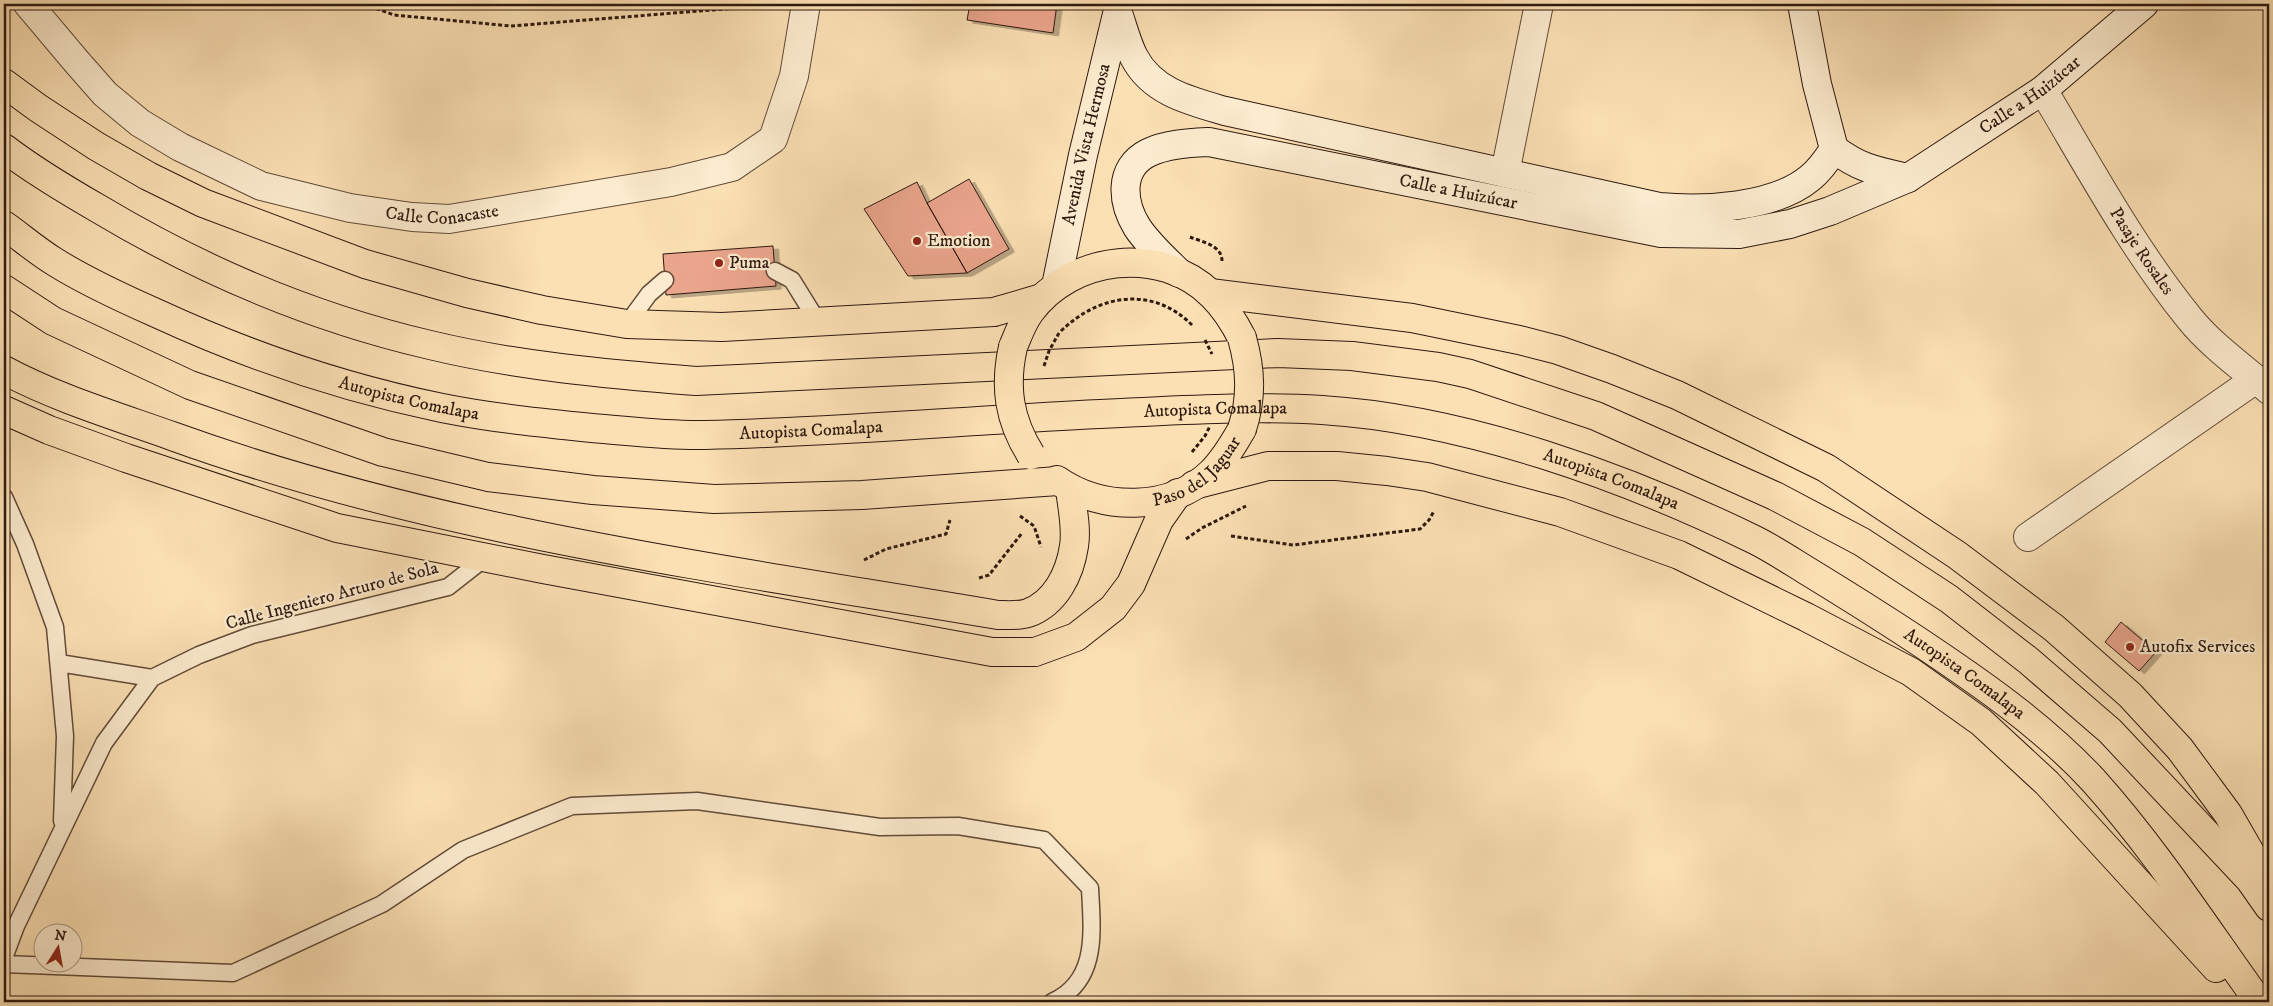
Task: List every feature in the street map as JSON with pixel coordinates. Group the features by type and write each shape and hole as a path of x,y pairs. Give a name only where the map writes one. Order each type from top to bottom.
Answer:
{"highway":[{"path":"4,83 96,146 148,176 203,203 364,264 477,295 542,310 627,324 722,327 994,312 1049,292"},
{"path":"4,148 28,166 148,238 207,268 269,294 386,334 432,346 549,367 622,375 696,380 1278,354 1352,356 1438,367 1470,374 1528,393 1596,416 1775,496 1862,542 1949,599 2029,661 2110,731 2250,880 2269,907"},
{"name":"Autopista Comalapa","path":"4,225 54,261 116,295 248,352 377,392 439,408 502,419 634,432 700,436 1094,414 1282,409 1355,414 1442,428 1500,442 1571,464 1640,490 1758,542 1884,618 1947,660 2033,723 2090,778 2156,856 2258,1002"},
{"name":"Paso del Jaguar","path":"1125,262 1144,263 1179,273 1210,294 1234,322 1242,338 1250,374 1247,412 1242,429 1222,460 1209,474 1186,489 1142,503 1124,504 1105,501 1064,485 1031,455 1021,438 1009,403 1008,365 1013,346 1029,313 1049,292 1071,276 1088,269 1125,262"},
{"path":"4,289 53,321 190,385 383,452 488,477 593,490 714,499 791,498 1064,485 1074,516 1074,545 1067,572 1055,594 1043,606 1027,613 998,615 618,551 485,525 371,498 234,459 111,415 20,379 4,370"},
{"path":"1210,294 1426,321 1558,350 1677,395 1826,468 1957,555 2054,628 2130,695 2180,749 2222,806 2269,885"},
{"path":"4,410 49,430 163,471 337,528 485,558 992,652 1035,652 1076,637 1113,608 1131,584 1159,520 1186,489 1268,466 1302,465 1386,471 1427,477 1560,512 1670,552 1798,613 1912,672 1981,722 2047,783 2248,1002"}],"street":[{"name":"Calle Conacaste","path":"28,4 105,94 140,123 180,147 261,186 350,208 412,217 449,219 671,182 732,167 773,139 794,76 806,4"},
{"path":"1505,173 1539,4"},
{"path":"1802,4 1817,84 1834,149 1869,170 1908,178"},
{"name":"Calle a Huizúcar","path":"1179,273 1138,228 1127,207 1124,191 1128,174 1147,153 1189,143 1209,142 1661,233 1716,235 1746,233 1809,219 1908,178 2042,90 2144,4"},
{"name":"Calle a Huizúcar","path":"1119,8 1134,57 1150,81 1181,98 1225,111 1659,207 1704,209 1740,205 1785,192 1809,179 1818,171 1834,149"},
{"name":"Avenida Vista Hermosa","path":"1049,292 1119,8"},
{"name":"Pasaje Rosales","path":"2042,90 2136,244 2191,320 2263,384"},
{"path":"1773,228 1794,215 1803,204 1818,171"},
{"path":"2028,537 2263,384"}],"lane":[{"path":"775,271 792,280 818,322"},
{"path":"627,324 649,294 665,280"},
{"name":"Calle Ingeniero Arturo de Sola","path":"4,497 25,544 55,627 65,736 62,828"},
{"name":"Calle Ingeniero Arturo de Sola","path":"4,958 16,926 104,743 152,678 199,656 252,635 448,587 485,558"},
{"path":"59,663 152,678"},
{"path":"4,964 234,973 382,904 463,850 572,806 697,801 880,827 958,826 1044,840 1090,888 1092,934 1086,971 1063,997 1052,1002"}],"path":[{"path":"364,4 394,15 511,26 776,5"},
{"path":"1189,237 1216,248 1222,255 1222,261"},
{"path":"1218,264 1226,268"},
{"path":"1042,371 1049,351 1060,333 1075,318 1093,307 1113,300 1134,299 1155,303 1175,311 1196,329"},
{"path":"1200,335 1205,340 1214,358"},
{"path":"1186,456 1192,452 1205,436 1211,424"},
{"path":"862,561 886,549 946,534 953,512 951,490"},
{"path":"1180,544 1202,528 1253,504"},
{"path":"1231,536 1293,545 1420,529 1430,520 1436,508 1426,507"}],"building":[{"path":"970,4 1057,4 1053,33 967,20"},
{"path":"969,179 1009,249 967,273 927,203"},
{"name":"Emotion","path":"917,182 967,273 908,276 864,209"},
{"name":"Puma","path":"773,246 776,286 666,295 663,254"},
{"name":"Autofix Services","path":"2121,622 2156,652 2139,671 2105,642"}],"place":[{"name":"Emotion","path":"917,241"},
{"name":"Puma","path":"719,263"},
{"name":"Autofix Services","path":"2130,647"}]}
